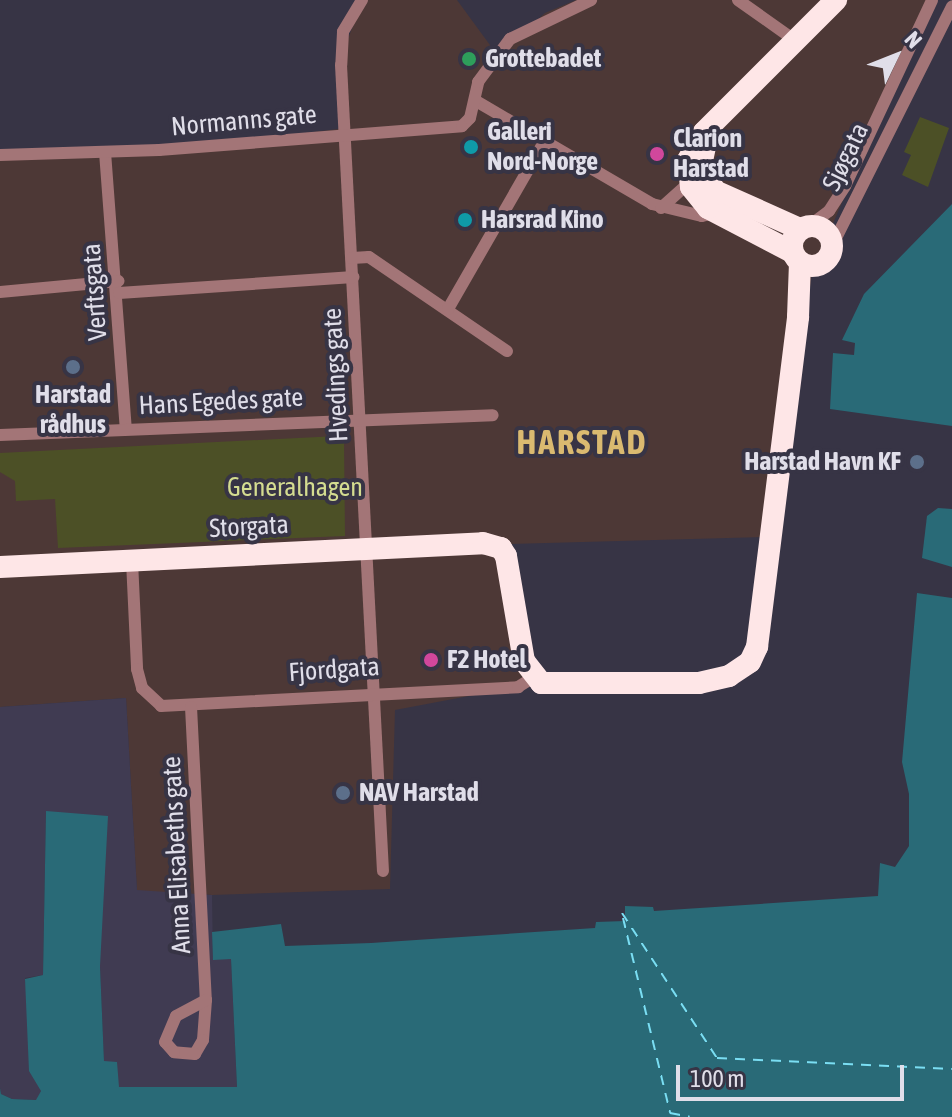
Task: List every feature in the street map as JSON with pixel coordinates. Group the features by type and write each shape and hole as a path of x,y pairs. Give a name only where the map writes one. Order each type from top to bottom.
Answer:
{"highway":[{"path":"811,256 714,213 690,182 691,149 836,0"},
{"path":"718,120 703,152 706,181 730,200 805,228 823,229 811,256"},
{"path":"805,228 811,256"},
{"name":"Sjøgata","path":"769,549 798,317 811,256"},
{"name":"Storgata","path":"0,567 468,543 501,548 510,572 522,652 534,677"},
{"name":"Fjordgata","path":"534,677 552,685 683,683 738,672 757,647 769,549"}],"street":[{"name":"Hvedings gate","path":"362,0 348,21 341,65 383,871"},
{"path":"591,0 510,39 478,82 476,101 661,208 702,216 714,213"},
{"path":"738,0 796,41"},
{"name":"Sjøgata","path":"805,228 829,211 845,186 932,0"},
{"name":"Sjøgata","path":"811,256 952,6"},
{"name":"Normanns gate","path":"0,155 105,152 462,126 476,101"},
{"path":"448,309 544,142"},
{"name":"Verftsgata","path":"105,152 118,287 126,429"},
{"path":"661,208 690,182"},
{"path":"352,258 369,257 507,351"},
{"path":"0,292 353,277"},
{"name":"Hans Egedes gate","path":"0,435 493,415"},
{"name":"Fjordgata","path":"132,561 142,688 161,706 191,707 518,687 534,677"},
{"name":"Anna Elisabeths gate","path":"191,707 206,1000 203,1040 195,1054 174,1052 165,1042 176,1016 206,1000"}],"shaded area":[{"path":"363,0 457,0 498,56 545,13 576,0 928,0 812,273 782,493 767,537 510,544 527,685 395,710 390,889 212,895 137,891 126,698 0,707 0,152 94,158 347,128 344,49"},
{"path":"126,698 137,890 212,895 213,959 231,959 237,1087 118,1087 104,1062 100,966 46,812 43,975 25,978 41,1091 37,1100 12,1099 1,1094 0,1088 0,707"}],"green space":[{"path":"920,117 949,128 928,187 902,175 911,155 904,152"},
{"name":"Generalhagen","path":"338,436 344,441 345,536 58,548 55,499 16,501 15,481 0,472 0,453"}],"water":[{"path":"952,204 952,426 830,409 833,353 854,355 855,343 842,340 864,294"},
{"path":"938,508 952,509 952,567 922,558 927,516"},
{"path":"917,593 952,598 952,1117 0,1117 0,1088 1,1094 12,1099 36,1100 41,1091 29,1071 25,979 43,975 46,811 108,816 100,966 104,1061 117,1062 119,1087 237,1087 231,959 213,960 212,932 281,924 285,946 371,943 595,928 596,922 625,921 625,906 653,907 654,911 878,896 880,863 895,867 909,846 909,794 902,762"}],"ferry route":[{"path":"622,913 717,1058 952,1069"},
{"path":"623,918 670,1113 690,1117"}],"place":[{"name":"Grottebadet","path":"469,59"},
{"name":"Galleri Nord-Norge","path":"471,147"},
{"name":"Clarion Harstad","path":"657,154"},
{"name":"Harsrad Kino","path":"465,220"},
{"name":"Harstad rådhus","path":"73,367"},
{"name":"Harstad Havn KF","path":"917,462"},
{"name":"F2 Hotel","path":"431,660"},
{"name":"NAV Harstad","path":"343,793"}],"district":[{"name":"HARSTAD","path":"582,442"}]}
